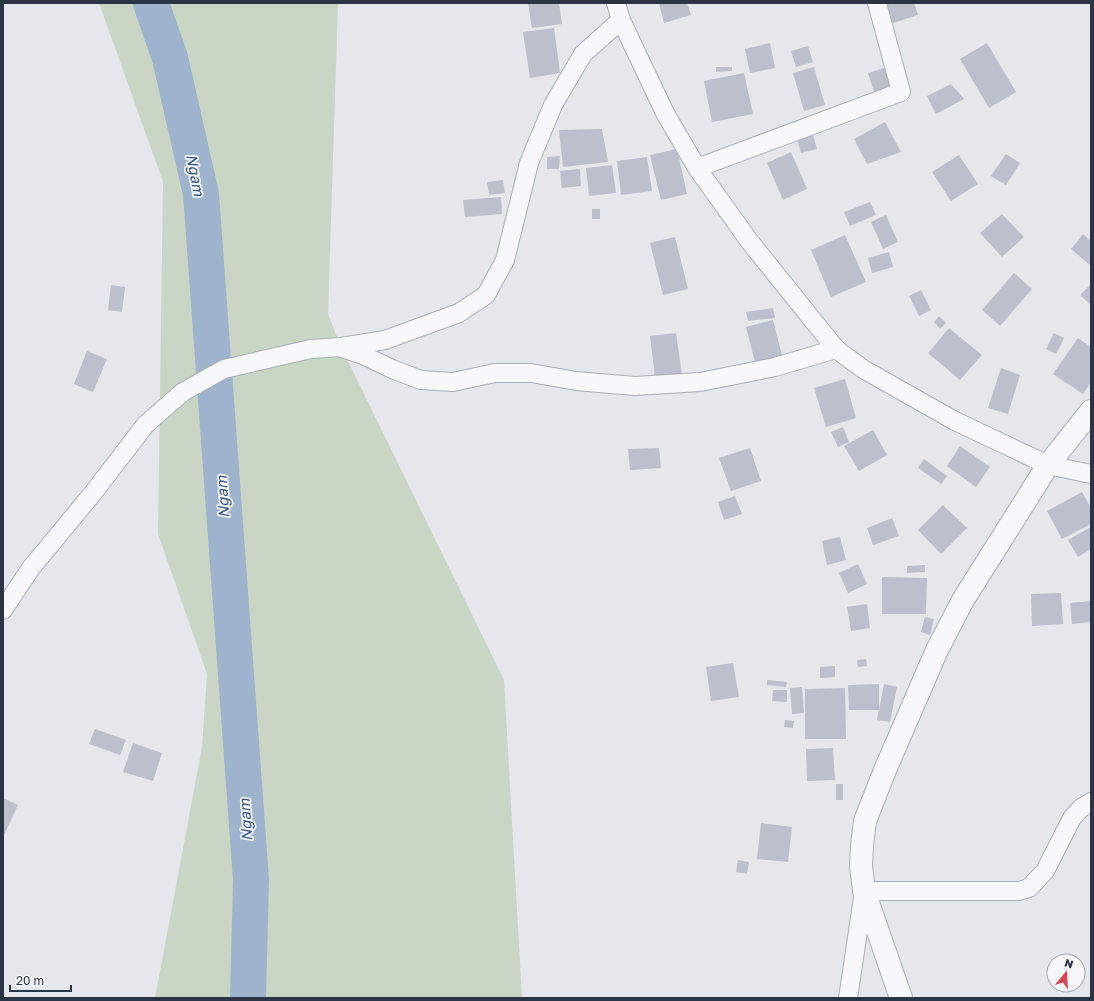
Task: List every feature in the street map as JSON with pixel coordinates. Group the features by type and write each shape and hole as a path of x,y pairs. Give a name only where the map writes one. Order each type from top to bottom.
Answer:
{"street":[{"path":"697,168 901,92 877,3"},
{"path":"3,610 31,568 93,493 146,424 183,392 224,369 311,349 341,347 385,340 459,313 486,295 505,260 529,163 553,105 583,54 618,12 665,113 697,168 750,242 836,349 863,369 955,421 1048,465 1091,474"},
{"path":"341,347 363,354 392,369 421,380 453,382 495,373 531,372 576,381 635,386 700,382 775,367 836,349"},
{"path":"901,998 864,892 861,866 865,821 888,763 937,650 963,600 1048,465 1091,411"},
{"path":"864,892 1019,891 1029,888 1045,871 1072,818 1081,808 1091,802"},
{"path":"848,998 864,892"}],"green space":[{"path":"99,3 338,3 328,314 341,347 504,680 522,998 155,998 202,747 207,674 158,534 163,182"}],"building":[{"path":"528,3 559,3 562,24 532,28"},
{"path":"659,3 687,3 691,15 664,23"},
{"path":"887,3 914,3 918,15 893,23"},
{"path":"554,28 560,73 530,78 523,32"},
{"path":"770,43 775,68 750,73 745,49"},
{"path":"987,43 1016,92 989,108 960,59"},
{"path":"808,46 813,62 796,67 791,51"},
{"path":"716,67 732,67 732,71 716,72"},
{"path":"814,67 825,105 804,111 793,73"},
{"path":"887,67 893,86 874,92 868,73"},
{"path":"744,73 753,114 712,122 704,81"},
{"path":"951,84 964,99 936,114 927,96"},
{"path":"885,122 901,152 867,164 854,139"},
{"path":"602,129 608,162 563,167 559,130"},
{"path":"813,135 817,149 801,153 797,139"},
{"path":"677,149 687,194 661,200 650,155"},
{"path":"791,152 807,189 783,200 767,163"},
{"path":"1006,154 1020,163 1006,185 991,176"},
{"path":"959,155 978,184 951,201 932,172"},
{"path":"560,156 559,169 547,169 547,157"},
{"path":"647,157 652,191 621,195 617,161"},
{"path":"612,165 616,193 589,196 586,168"},
{"path":"580,169 581,186 562,188 560,171"},
{"path":"503,180 505,193 489,195 487,182"},
{"path":"501,197 502,214 465,217 463,200"},
{"path":"870,202 876,215 850,226 844,212"},
{"path":"592,209 600,209 600,219 592,219"},
{"path":"1002,214 1024,237 1002,257 980,233"},
{"path":"886,215 898,242 883,249 871,222"},
{"path":"1083,234 1091,241 1091,266 1071,249"},
{"path":"845,235 866,282 831,297 811,250"},
{"path":"675,237 688,289 663,295 650,243"},
{"path":"889,252 893,267 872,273 868,258"},
{"path":"1014,273 1032,289 1000,326 982,310"},
{"path":"1091,284 1091,305 1080,295"},
{"path":"111,285 125,287 122,312 108,310"},
{"path":"921,290 931,310 919,316 909,296"},
{"path":"773,308 775,318 748,321 746,312"},
{"path":"939,316 946,323 940,329 934,322"},
{"path":"773,320 783,359 756,366 746,327"},
{"path":"949,328 982,355 960,380 928,353"},
{"path":"676,333 682,375 655,378 650,336"},
{"path":"1054,333 1064,338 1056,354 1046,349"},
{"path":"1078,338 1091,347 1091,382 1083,394 1053,374"},
{"path":"87,351 107,359 93,392 74,384"},
{"path":"1001,368 1020,375 1008,414 988,408"},
{"path":"845,379 856,418 826,427 814,388"},
{"path":"843,427 849,442 838,447 831,432"},
{"path":"873,430 887,455 859,471 844,446"},
{"path":"960,446 990,467 976,487 947,466"},
{"path":"659,448 661,468 630,470 628,449"},
{"path":"750,448 761,481 731,491 719,458"},
{"path":"924,459 947,476 941,484 918,468"},
{"path":"1082,492 1091,508 1091,524 1062,539 1047,511"},
{"path":"735,496 742,514 724,520 718,502"},
{"path":"943,505 967,528 941,554 918,530"},
{"path":"892,518 899,536 873,545 867,528"},
{"path":"1091,527 1091,549 1078,557 1068,540"},
{"path":"840,537 846,560 827,565 822,541"},
{"path":"858,564 867,584 848,593 839,573"},
{"path":"925,565 925,572 907,573 907,566"},
{"path":"882,577 927,578 926,614 882,614"},
{"path":"1061,593 1063,624 1032,626 1031,594"},
{"path":"1091,601 1091,622 1072,624 1070,603"},
{"path":"867,604 870,628 851,631 847,607"},
{"path":"925,617 934,619 930,635 921,632"},
{"path":"866,659 867,666 858,667 857,660"},
{"path":"733,663 739,697 711,701 706,667"},
{"path":"835,666 835,677 820,678 820,667"},
{"path":"767,680 787,682 786,687 767,685"},
{"path":"879,684 879,710 849,710 848,685"},
{"path":"884,684 897,687 890,722 877,720"},
{"path":"802,687 804,713 792,714 790,688"},
{"path":"845,688 846,739 805,739 805,689"},
{"path":"773,690 787,690 787,702 772,701"},
{"path":"785,720 794,721 793,728 784,727"},
{"path":"95,729 126,740 120,755 89,744"},
{"path":"133,743 162,753 153,781 123,772"},
{"path":"833,748 835,780 807,781 806,749"},
{"path":"836,784 843,784 843,800 836,800"},
{"path":"3,798 18,805 3,837"},
{"path":"761,823 792,827 788,862 757,859"},
{"path":"738,860 749,862 747,874 736,872"}],"waterway":[{"name":"Ngam","path":"151,3 170,58 201,194 251,880 248,998"}]}
